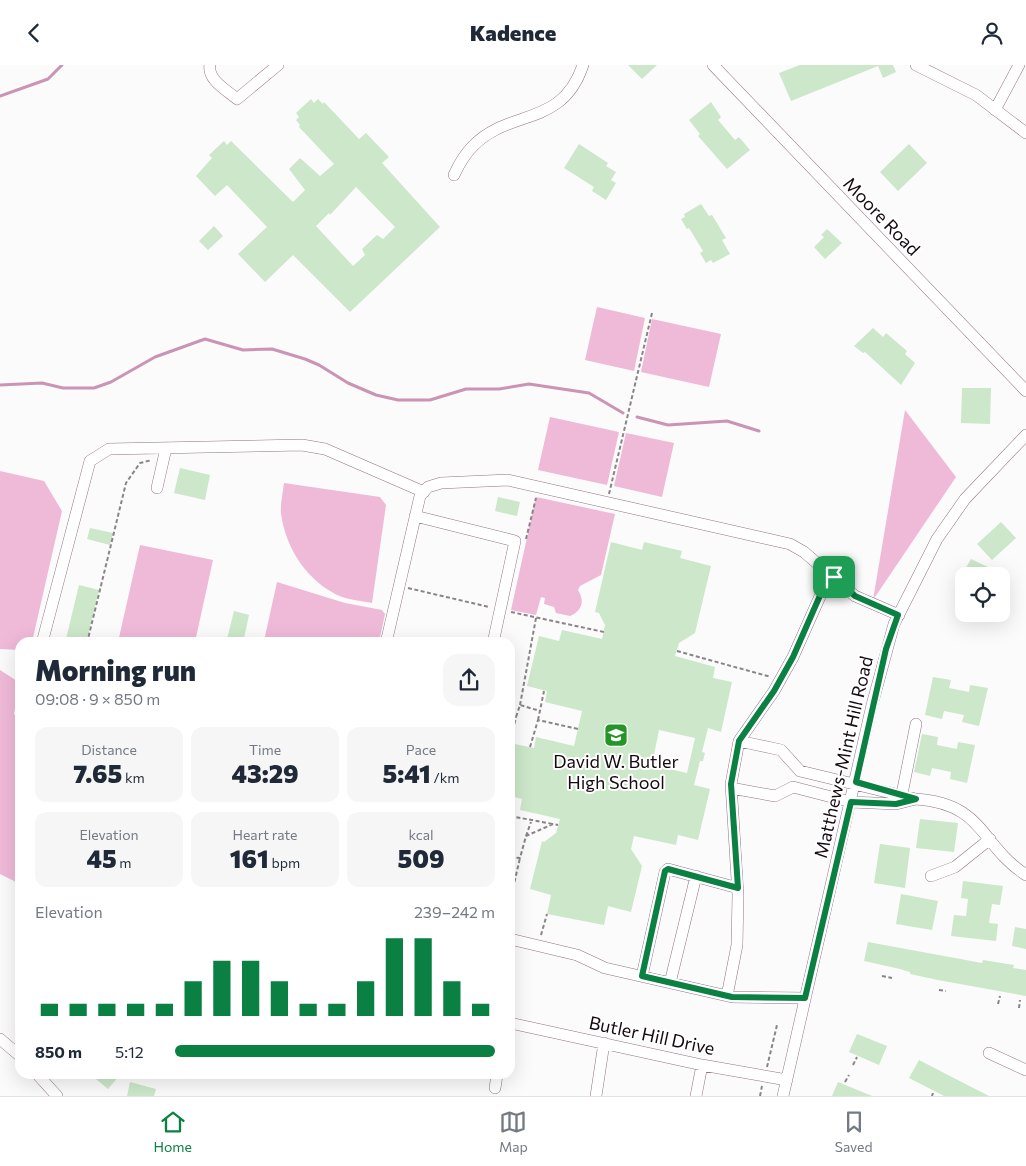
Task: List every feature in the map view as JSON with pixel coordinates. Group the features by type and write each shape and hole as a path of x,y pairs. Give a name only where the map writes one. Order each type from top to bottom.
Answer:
{"street":[{"path":"210,65 209,70 216,82 237,99 278,65"},
{"path":"454,175 474,145 493,132 559,103 573,89 583,65"},
{"name":"Moore Road","path":"713,65 1026,391"},
{"path":"916,65 976,95 1026,133"},
{"path":"995,110 1019,65"},
{"name":"Matthews-Mint Hill Road","path":"783,1096 886,649 898,615 937,539 965,499 1026,435"},
{"path":"44,637 90,461 109,449 165,453 302,445 325,449 424,492"},
{"path":"157,488 165,453"},
{"path":"387,637 420,496 428,487 442,483 508,479 790,544 804,552 855,596 898,615"},
{"path":"415,516 515,541 494,637"},
{"path":"728,996 737,945 738,888 731,788 739,741 781,679 822,591 834,577"},
{"path":"902,794 916,724"},
{"path":"739,741 781,750 788,755 797,775 788,790"},
{"path":"795,767 800,771 856,782 916,799 937,801 956,808 974,820 1005,859 1026,875"},
{"path":"731,788 767,797 775,796 793,787 851,802 896,804 916,799"},
{"path":"931,876 955,867 990,839"},
{"path":"642,976 665,871 668,869 738,888"},
{"path":"670,983 696,876"},
{"path":"515,940 577,955 605,968 728,996 805,998"},
{"name":"Butler Hill Drive","path":"515,1024 702,1065 787,1080"},
{"path":"0,1039 15,1052"},
{"path":"596,1096 604,1043"},
{"path":"989,1053 1026,1070"},
{"path":"696,1096 702,1065"},
{"path":"42,1079 57,1096"},
{"path":"495,1087 496,1079"}],"path":[{"path":"608,502 652,313"},
{"path":"88,637 126,483 140,463 165,453"},
{"path":"515,721 520,705 536,618"},
{"path":"677,651 781,679"},
{"path":"530,747 544,691"},
{"path":"520,705 540,711"},
{"path":"538,720 578,729"},
{"path":"515,816 558,825"},
{"path":"515,877 531,821"},
{"path":"526,836 554,824"},
{"path":"515,858 520,859"},
{"path":"538,945 547,914"},
{"path":"882,976 892,978"},
{"path":"939,990 946,991"},
{"path":"998,1004 1000,996"},
{"path":"1019,1008 1020,1000"},
{"path":"760,1096 777,1025"},
{"path":"853,1065 857,1057"},
{"path":"845,1082 849,1075"}],"shaded area":[{"path":"597,307 645,318 634,371 585,360"},
{"path":"652,319 721,334 709,387 641,372"},
{"path":"905,410 956,477 873,600"},
{"path":"550,417 619,432 607,485 538,470"},
{"path":"626,433 674,443 662,497 614,486"},
{"path":"0,471 44,481 62,511 33,637 15,637 15,650 0,649"},
{"path":"284,483 380,497 386,505 372,603 342,597 330,591 309,574 294,552 284,527 281,502"},
{"path":"536,497 615,514 601,575 580,586 578,590 582,602 580,608 570,616 556,613 554,607 544,604 545,598 541,597 536,615 511,610"},
{"path":"140,545 213,560 196,637 119,637"},
{"path":"277,582 345,603 382,610 385,614 380,637 265,637"},
{"path":"0,670 15,680 15,882 0,874"}],"building":[{"path":"628,65 657,65 642,79"},
{"path":"800,65 893,65 896,72 883,78 878,66 791,101 779,73"},
{"path":"311,99 314,103 318,99 323,104 324,102 359,139 366,133 389,157 382,163 440,227 350,312 293,255 265,282 238,254 267,227 227,185 215,196 196,176 212,158 209,155 224,141 227,145 231,141 293,202 305,190 289,169 300,158 320,176 334,164 299,127 300,125 296,120 299,117 296,113","holes":["356,187 395,227 383,239 377,235 362,249 365,255 353,266 316,226 329,213 330,215"]},
{"path":"711,102 721,117 718,120 735,140 739,137 750,150 727,169 698,136 700,134 689,120"},
{"path":"579,144 608,163 606,166 616,172 611,180 616,183 606,200 592,191 594,187 564,168"},
{"path":"909,144 927,163 898,191 880,172"},
{"path":"701,204 709,216 712,215 726,238 722,240 730,254 713,263 711,260 706,263 700,253 703,251 681,219 685,217 684,214"},
{"path":"214,226 223,236 208,250 199,241"},
{"path":"827,229 842,243 825,259 814,247 824,237 821,235"},
{"path":"873,328 883,337 886,333 907,351 905,354 915,363 901,385 865,352 863,353 854,346"},
{"path":"962,388 991,388 990,424 961,423"},
{"path":"180,468 210,475 205,500 174,493"},
{"path":"498,497 520,502 517,516 495,511"},
{"path":"1001,522 1016,538 992,560 977,544"},
{"path":"90,528 113,533 110,545 87,539"},
{"name":"David W. Butler High School","path":"611,542 642,550 644,542 682,551 680,558 711,566 695,633 679,643 675,656 715,667 713,678 732,682 721,732 708,728 702,752 705,753 703,761 700,761 694,785 710,789 698,840 678,835 676,845 634,836 631,849 642,866 631,912 608,906 604,925 547,914 551,895 530,889 542,841 544,842 556,833 560,819 520,810 522,799 515,797 515,744 534,748 536,737 574,746 582,711 545,702 547,691 527,686 539,636 559,641 562,630 602,639 605,625 599,613 595,612","holes":["659,730 695,738 687,773 652,765"]},
{"path":"971,559 988,567 966,567"},
{"path":"79,585 99,590 87,637 66,637"},
{"path":"234,611 249,615 244,637 228,637"},
{"path":"933,677 951,680 949,688 969,692 970,685 988,688 979,726 962,722 964,715 944,711 942,719 925,715"},
{"path":"922,734 938,737 937,745 957,749 958,742 975,745 967,783 950,779 951,772 932,768 930,776 914,772"},
{"path":"920,819 958,823 954,852 916,848"},
{"path":"880,844 910,848 905,888 874,883"},
{"path":"963,881 1003,886 1000,905 992,904 989,923 998,924 996,941 951,936 954,915 966,916 968,899 961,898"},
{"path":"901,894 938,901 932,930 896,924"},
{"path":"1015,927 1026,929 1026,949 1012,946"},
{"path":"868,942 982,963 983,960 1014,965 1013,968 1026,970 1026,996 910,974 910,972 900,969 864,961"},
{"path":"857,1034 887,1046 879,1065 849,1052"},
{"path":"919,1060 989,1096 944,1096 909,1078"},
{"path":"96,1079 117,1079 108,1089"},
{"path":"130,1082 156,1089 154,1096 127,1096"},
{"path":"838,1082 872,1096 832,1096"}],"waterway":[{"path":"0,96 48,79 62,65"},
{"path":"0,385 42,383 63,388 94,388 111,382 155,357 205,339 243,350 272,349 305,359 319,365 348,383 376,395 398,400 430,400 466,389 499,389 529,384 589,393 623,413"},
{"path":"637,417 668,425 727,421 759,431"}],"place":[{"name":"David W. Butler High School","path":"616,735"}],"route":[{"path":"834,577 855,596 898,615 886,649 856,782 916,799 896,804 851,802 805,998 732,997 642,976 665,871 668,869 738,888 731,784 739,741 774,691 793,657 822,591 834,577"}]}
